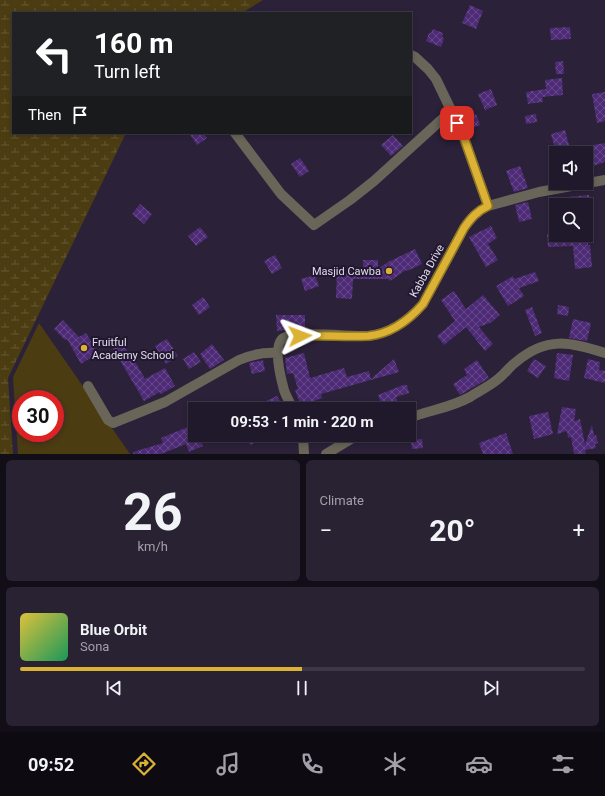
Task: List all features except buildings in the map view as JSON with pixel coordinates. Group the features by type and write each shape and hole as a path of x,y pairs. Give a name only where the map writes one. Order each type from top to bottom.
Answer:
{"street":[{"path":"412,56 415,57 428,69 436,79 463,135 488,206"},
{"path":"236,134 281,194 314,225 374,181 451,111"},
{"name":"Kabba Drive","path":"277,352 279,343 283,338 289,336 369,336 386,331 398,325 414,315 423,304 464,228 471,217 481,209 539,192 605,180"},
{"path":"416,416 454,405 499,379 516,361 541,347 552,344 566,344 586,347 605,353"},
{"path":"88,386 108,420 113,423 165,402 240,360 262,352 277,352 284,390 290,402"},
{"path":"303,442 304,454"},
{"path":"326,454 346,442"}],"green space":[{"path":"0,0 263,0 244,12 12,12 12,134 126,134 8,378 13,454 0,454"},
{"path":"39,323 130,454 18,454 17,442 64,442 64,390 14,390 13,377"}],"place":[{"name":"Masjid Cawba","path":"389,271"},
{"name":"Fruitful Academy School","path":"84,348"}],"route":[{"path":"300,336 369,336 386,331 398,325 414,315 423,304 471,217 481,209 488,206 463,135 457,123"}]}
